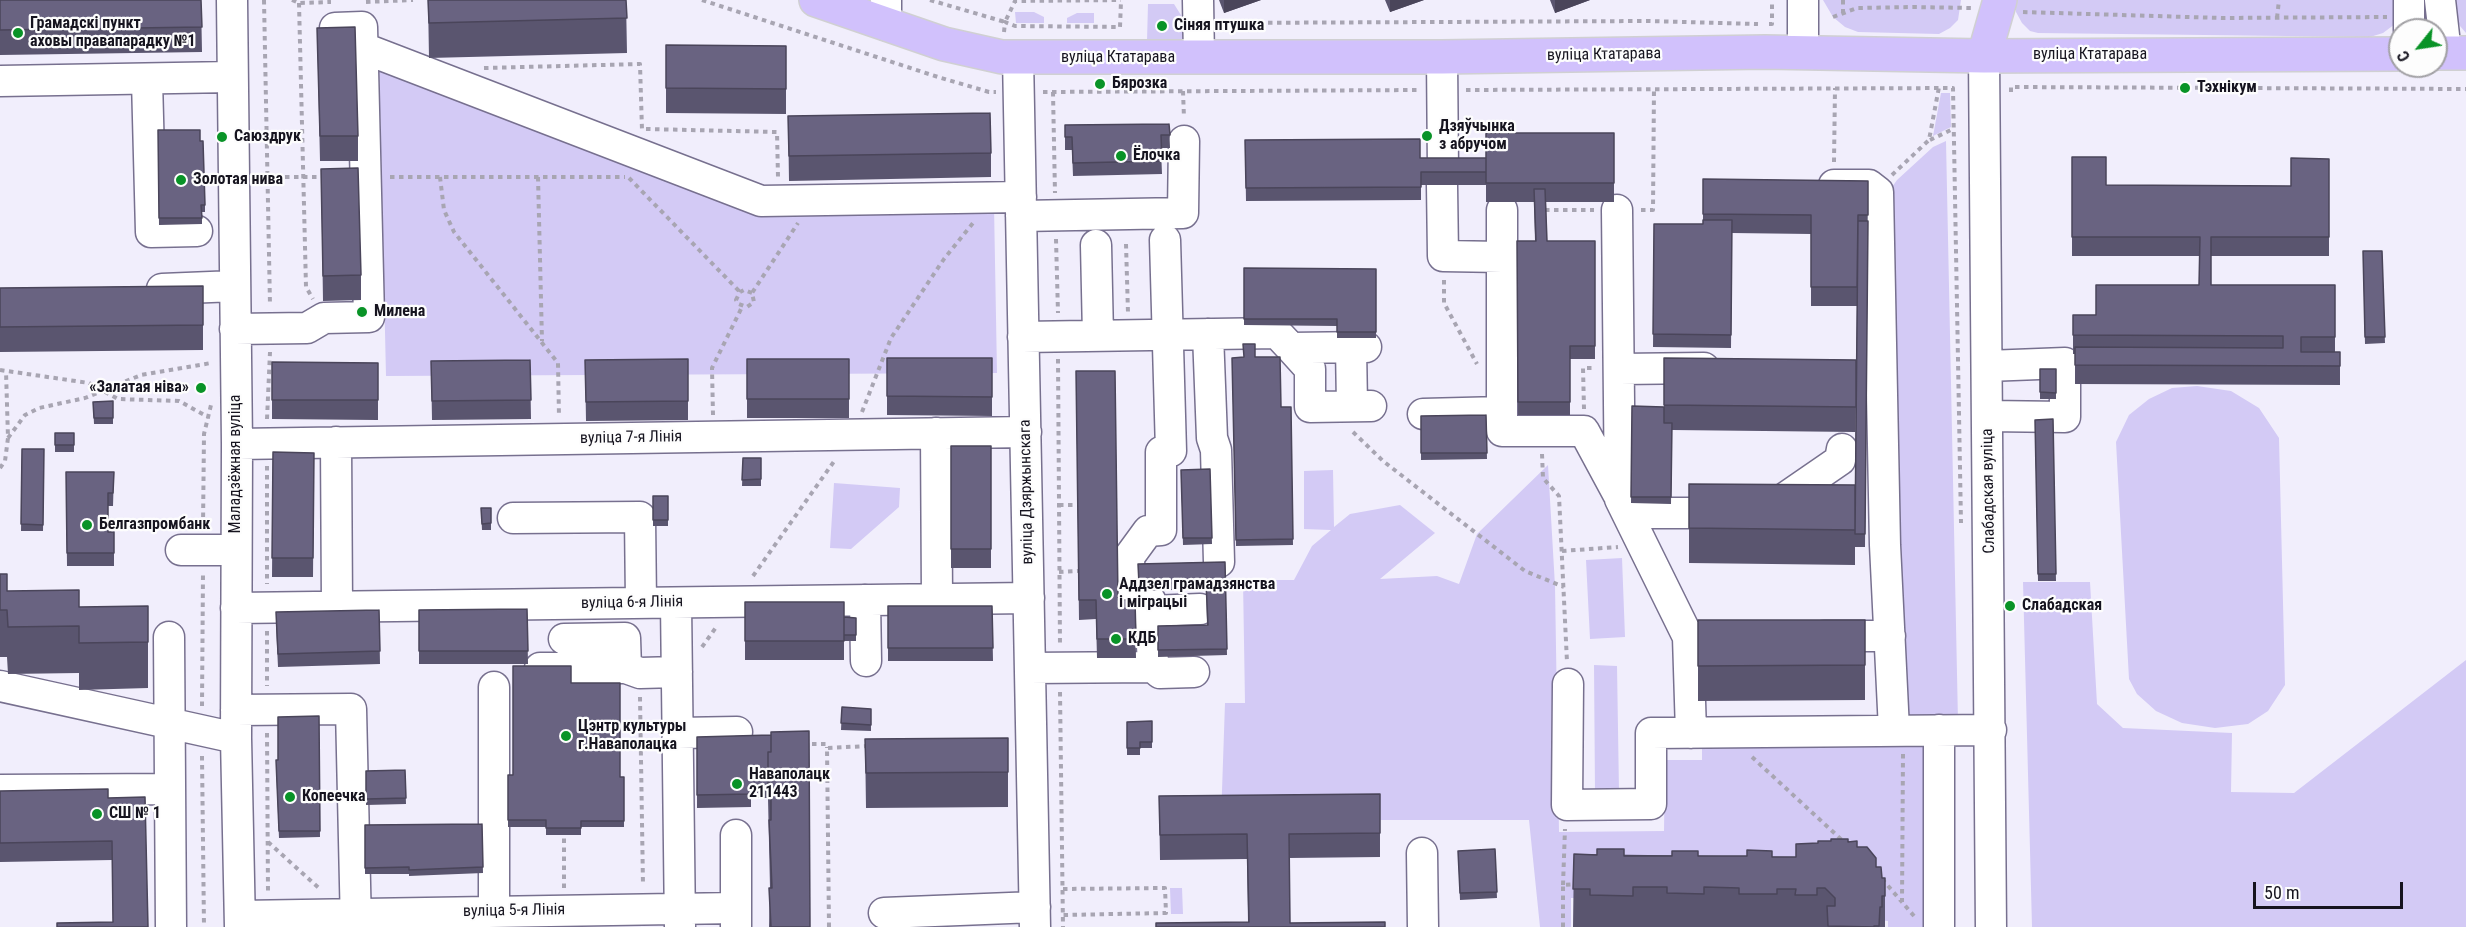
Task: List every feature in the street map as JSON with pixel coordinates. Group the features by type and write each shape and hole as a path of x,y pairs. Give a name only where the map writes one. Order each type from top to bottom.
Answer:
{"main road":[{"name":"вуліца Ктатарава","path":"816,0 886,12 944,44 1002,57 1442,57 1803,52 1984,56 2388,54"},
{"path":"1984,56 1998,5"}],"street":[{"name":"Маладзёжная вуліца","path":"232,0 237,444 236,724 240,921"},
{"path":"1803,0 1803,52"},
{"path":"2440,0 2449,53"},
{"path":"1198,12 1198,58"},
{"path":"236,329 307,328 324,318 369,317 362,27 335,28"},
{"path":"363,48 638,159 761,201 813,200 1021,207 1056,216 1183,213 1184,141"},
{"name":"Слабадская вуліца","path":"1984,56 1991,927"},
{"name":"вуліца Дзяржынскага","path":"1018,57 1030,668 1020,743 1044,916"},
{"path":"1442,57 1443,256 1502,257"},
{"path":"0,81 232,77"},
{"path":"147,80 151,232 197,231"},
{"path":"312,177 366,177"},
{"path":"1834,185 1869,185 1878,192 1885,545 1890,636 1899,730"},
{"path":"1502,210 1502,431 1584,431 1624,506 1688,637 1691,733"},
{"path":"1617,210 1624,506"},
{"path":"1151,364 1152,452 1171,452 1165,240"},
{"path":"1096,245 1098,336"},
{"path":"141,289 235,286"},
{"path":"1023,337 1277,333 1310,369 1310,406 1350,406 1358,347 1291,348"},
{"path":"1208,334 1212,438 1216,450 1220,562"},
{"path":"1988,366 2065,363 2065,417 1988,416"},
{"path":"1620,369 1735,368"},
{"path":"1423,414 1502,412"},
{"name":"вуліца 7-я Лінія","path":"237,444 1026,432"},
{"path":"936,433 937,599"},
{"path":"336,442 337,607"},
{"path":"1624,506 1763,513 1840,460 1842,449"},
{"path":"1153,667 1150,600 1130,600 1129,557 1148,531 1161,530 1161,452"},
{"path":"513,518 640,517 641,603"},
{"path":"192,550 236,550"},
{"name":"вуліца 6-я Лінія","path":"236,608 1029,598"},
{"path":"865,600 866,661"},
{"path":"676,603 680,918"},
{"path":"1151,611 1200,609"},
{"path":"1795,636 1890,636"},
{"path":"169,637 171,927"},
{"path":"1688,637 1759,637"},
{"path":"564,639 626,638 633,670"},
{"path":"1030,668 1153,667 1160,673 1194,672"},
{"path":"540,668 677,672"},
{"path":"1568,674 1567,805 1651,804 1651,733 1991,730"},
{"path":"0,686 201,732 236,724 351,709 356,920"},
{"path":"494,687 494,912"},
{"path":"1929,925 1939,730"},
{"path":"678,732 737,732"},
{"path":"0,790 170,789"},
{"path":"736,835 736,917"},
{"path":"1422,853 1423,927"},
{"name":"вуліца 5-я Лінія","path":"240,921 356,920 494,912 626,908 680,918 736,917"},
{"path":"884,913 1044,916"}],"path":[{"path":"930,0 945,2 1015,26 1120,27 1121,1 1016,1 1005,22"},
{"path":"1198,12 1772,24 1772,0"},
{"path":"1843,0 1844,13"},
{"path":"2277,18 2278,0"},
{"path":"299,3 312,177 306,286 324,318"},
{"path":"1833,17 1857,8 1998,5 2044,14 2277,18 2409,16"},
{"path":"476,68 640,64 638,159 740,292"},
{"path":"1929,141 1940,87"},
{"path":"2011,87 2466,89"},
{"path":"1545,210 1653,210 1654,88"},
{"path":"1834,185 1836,88"},
{"path":"1953,88 1961,535"},
{"path":"1044,916 1063,889 1058,336 1053,92"},
{"path":"1878,192 1892,175 1929,141 1953,129"},
{"path":"366,177 538,177 777,132 778,201"},
{"path":"267,177 312,177"},
{"path":"440,177 444,210 453,232 558,363 559,439"},
{"path":"538,177 542,342"},
{"path":"752,293 744,290 740,292 736,300 742,307 747,308 754,302 752,293 813,200"},
{"path":"1126,244 1128,335"},
{"path":"1443,256 1444,303 1481,372"},
{"path":"714,437 712,368 742,307"},
{"path":"211,352 211,373"},
{"path":"8,438 25,415 39,408 85,398 141,375 211,363"},
{"path":"1584,431 1583,369 1620,369"},
{"path":"0,370 89,384 118,399 179,400 208,417"},
{"path":"0,468 5,461 8,438 6,371"},
{"path":"204,927 201,732 192,550 204,434 211,403"},
{"path":"1350,406 1383,461 1525,571 1564,587"},
{"path":"1541,431 1543,477 1559,496 1568,674"},
{"path":"1059,505 1078,505"},
{"path":"1562,551 1627,547 1641,540"},
{"path":"1059,572 1078,571"},
{"path":"626,908 643,888 633,670"},
{"path":"1899,730 1902,902"},
{"path":"1725,732 1845,844"},
{"path":"812,744 827,744 829,927"},
{"path":"827,748 874,746"},
{"path":"1563,927 1567,805"},
{"path":"564,835 564,889"},
{"path":"268,842 324,893 313,893"},
{"path":"1879,875 1902,902 1929,925"},
{"path":"1563,885 1586,884"},
{"path":"1044,916 1166,914 1165,888 1063,889"},
{"path":"552,889 575,889"},
{"path":"268,893 279,893"},
{"path":"1044,916 1063,927"}],"shaded area":[{"path":"1823,0 1961,0 1958,20 1939,34 1858,32 1845,27 1833,17"},
{"path":"2015,0 2400,0 2396,18 2388,18 2388,29 2370,37 2038,33 2030,31 2016,12"},
{"path":"2453,0 2466,0 2466,33 2455,16"},
{"path":"1148,4 1174,4 1191,31 1187,37 1176,41 1147,41"},
{"path":"1015,12 1034,12 1044,17 1044,23 1016,23"},
{"path":"1077,13 1094,13 1094,23 1067,23 1067,18"},
{"path":"379,66 759,211 994,206 997,373 386,376"},
{"path":"1941,93 1950,93 1951,127 1933,136"},
{"path":"1946,141 1958,722 1907,723 1887,194 1897,180 1933,147"},
{"path":"2197,386 2231,391 2259,408 2279,438 2285,685 2268,711 2248,724 2215,728 2182,723 2156,711 2137,694 2129,679 2116,442 2129,415 2149,399 2172,388"},
{"path":"1548,465 1555,586 1559,832 1664,831 1665,760 1702,760 1702,742 1925,744 1925,927 1888,927 1888,921 1571,898 1571,927 1540,927 1529,820 1221,820 1225,703 1245,703 1243,580 1294,580 1312,546 1331,530 1304,529 1304,471 1333,470 1334,527 1350,514 1400,505 1435,533 1380,579 1437,576 1459,584 1477,534"},
{"path":"834,483 900,488 899,507 851,549 830,548"},
{"path":"1622,558 1625,637 1590,639 1586,560"},
{"path":"2023,582 2090,582 2097,704 2123,728 2232,733 2231,792 2294,793 2466,660 2466,927 2032,927"},
{"path":"1594,665 1617,666 1619,792 1595,792"},
{"path":"1170,888 1182,888 1183,914 1171,914"}],"building":[{"path":"0,0 201,0 202,27 0,30"},
{"path":"428,0 626,0 627,18 429,23"},
{"path":"355,27 358,136 320,136 317,28"},
{"path":"666,45 786,46 786,89 666,88"},
{"path":"990,113 991,153 789,156 788,116"},
{"path":"1169,124 1170,135 1161,135 1162,161 1073,163 1072,137 1065,137 1065,125"},
{"name":"Золотая нива","path":"158,130 200,130 200,141 203,141 205,205 201,205 202,218 159,218"},
{"path":"1486,133 1614,133 1614,183 1486,183"},
{"path":"1420,139 1420,158 1486,158 1486,172 1421,172 1421,187 1246,188 1245,140"},
{"path":"2072,157 2106,157 2106,185 2291,186 2291,158 2329,159 2329,237 2211,237 2211,285 2335,285 2335,337 2301,337 2301,352 2340,352 2340,366 2075,365 2075,347 2283,348 2283,336 2073,335 2073,315 2096,315 2096,285 2199,285 2200,237 2072,237"},
{"path":"358,168 361,275 323,276 321,169"},
{"path":"1703,179 1868,181 1868,215 1858,215 1857,287 1811,287 1811,215 1703,214"},
{"path":"1534,189 1545,189 1547,241 1595,241 1595,346 1570,346 1570,402 1518,402 1517,241 1536,241"},
{"path":"1703,220 1732,220 1731,335 1653,334 1654,224 1703,224"},
{"path":"1858,221 1868,221 1865,534 1855,534"},
{"path":"2363,251 2382,251 2385,337 2365,337"},
{"path":"1244,268 1376,269 1376,332 1337,332 1337,319 1244,319"},
{"path":"203,286 203,325 0,327 0,288"},
{"path":"1243,344 1255,344 1255,357 1280,357 1281,407 1291,407 1293,539 1236,540 1232,358 1244,357"},
{"path":"887,358 992,358 992,397 887,396"},
{"path":"1664,358 1856,360 1856,407 1664,405"},
{"path":"688,359 688,401 586,402 585,360"},
{"path":"747,359 849,359 849,399 747,399"},
{"path":"530,360 531,400 432,401 431,361"},
{"path":"272,362 378,363 378,400 272,400"},
{"path":"2040,369 2056,369 2056,393 2040,392"},
{"path":"1076,371 1115,371 1118,600 1135,600 1136,639 1097,639 1096,600 1079,600"},
{"path":"113,401 113,418 94,418 93,402"},
{"path":"1632,406 1664,407 1664,423 1672,423 1671,497 1631,497"},
{"path":"1486,415 1487,453 1421,453 1421,416"},
{"path":"2053,419 2056,574 2038,574 2035,420"},
{"path":"55,433 74,433 74,445 55,445"},
{"path":"951,446 991,446 991,549 951,549"},
{"path":"22,449 44,449 43,525 21,524"},
{"path":"273,452 314,453 313,558 272,558"},
{"path":"743,458 761,458 761,479 742,480"},
{"path":"1210,469 1212,538 1183,538 1181,470"},
{"name":"Белгазпромбанк","path":"66,472 114,472 113,493 108,493 108,532 114,532 114,553 67,553"},
{"path":"1689,484 1855,485 1855,530 1689,528"},
{"path":"653,496 668,496 668,520 653,520"},
{"path":"481,508 491,508 491,523 482,524"},
{"path":"1225,562 1227,649 1158,650 1158,626 1208,625 1206,582 1139,584 1138,564"},
{"path":"0,574 7,574 7,591 79,590 79,607 148,606 148,642 79,643 79,626 8,627 7,610 0,610"},
{"path":"745,602 844,602 844,641 745,641"},
{"path":"888,606 992,606 993,648 888,648"},
{"path":"527,609 528,651 419,651 419,610"},
{"path":"379,610 380,651 278,654 276,612"},
{"path":"844,617 856,618 856,635 844,635"},
{"path":"1698,620 1865,620 1865,665 1698,666"},
{"name":"Цэнтр культуры г.Наваполацка","path":"513,666 571,666 571,683 620,683 620,777 624,777 624,821 581,821 581,828 546,828 546,820 508,820 508,775 513,775"},
{"path":"842,707 871,709 871,725 841,723"},
{"path":"319,716 320,831 279,831 276,760 278,760 278,717"},
{"path":"1152,721 1152,742 1140,742 1140,748 1127,748 1127,722"},
{"path":"809,731 810,927 771,927 769,820 771,820 771,783 768,783 768,752 771,752 771,732"},
{"path":"771,735 771,752 768,752 768,785 751,785 751,794 697,795 697,737"},
{"path":"1008,738 1008,772 866,773 865,739"},
{"path":"405,770 406,798 366,799 366,771"},
{"path":"108,789 108,798 145,797 148,927 57,927 57,923 113,922 112,841 0,843 0,791"},
{"path":"1380,794 1380,833 1289,834 1290,923 1385,922 1385,927 1156,927 1156,923 1249,922 1247,834 1160,835 1159,796"},
{"path":"482,824 483,867 409,870 409,867 365,868 365,825"},
{"path":"1831,839 1857,841 1857,847 1867,847 1876,858 1876,867 1881,867 1882,878 1885,878 1885,896 1882,896 1879,926 1828,926 1827,906 1835,906 1835,898 1825,888 1817,888 1817,895 1795,895 1796,889 1777,889 1777,894 1739,894 1739,888 1704,887 1704,894 1667,893 1667,887 1633,887 1633,896 1590,895 1590,889 1573,889 1574,854 1597,855 1597,849 1624,849 1624,856 1672,856 1672,851 1698,851 1698,856 1747,856 1747,850 1772,851 1772,857 1796,857 1796,844 1818,843 1818,841 1831,841"},
{"path":"1495,849 1497,892 1460,893 1458,851"}],"place":[{"name":"Сіняя птушка","path":"1162,26"},
{"name":"Грамадскі пункт аховы правапарадку №1","path":"18,33"},
{"name":"Бярозка","path":"1100,84"},
{"name":"Тэхнікум","path":"2185,88"},
{"name":"Дзяўчынка з абручом","path":"1427,136"},
{"name":"Саюздрук","path":"222,137"},
{"name":"Ёлочка","path":"1121,156"},
{"name":"Золотая нива","path":"181,180"},
{"name":"Милена","path":"362,312"},
{"name":"«Залатая ніва»","path":"201,388"},
{"name":"Белгазпромбанк","path":"87,525"},
{"name":"Аддзел грамадзянства і міграцыі","path":"1107,594"},
{"name":"Слабадская","path":"2010,606"},
{"name":"КДБ","path":"1116,639"},
{"name":"Цэнтр культуры г.Наваполацка","path":"566,736"},
{"name":"Наваполацк 211443","path":"737,784"},
{"name":"Копеечка","path":"290,797"},
{"name":"СШ № 1","path":"97,814"}]}
